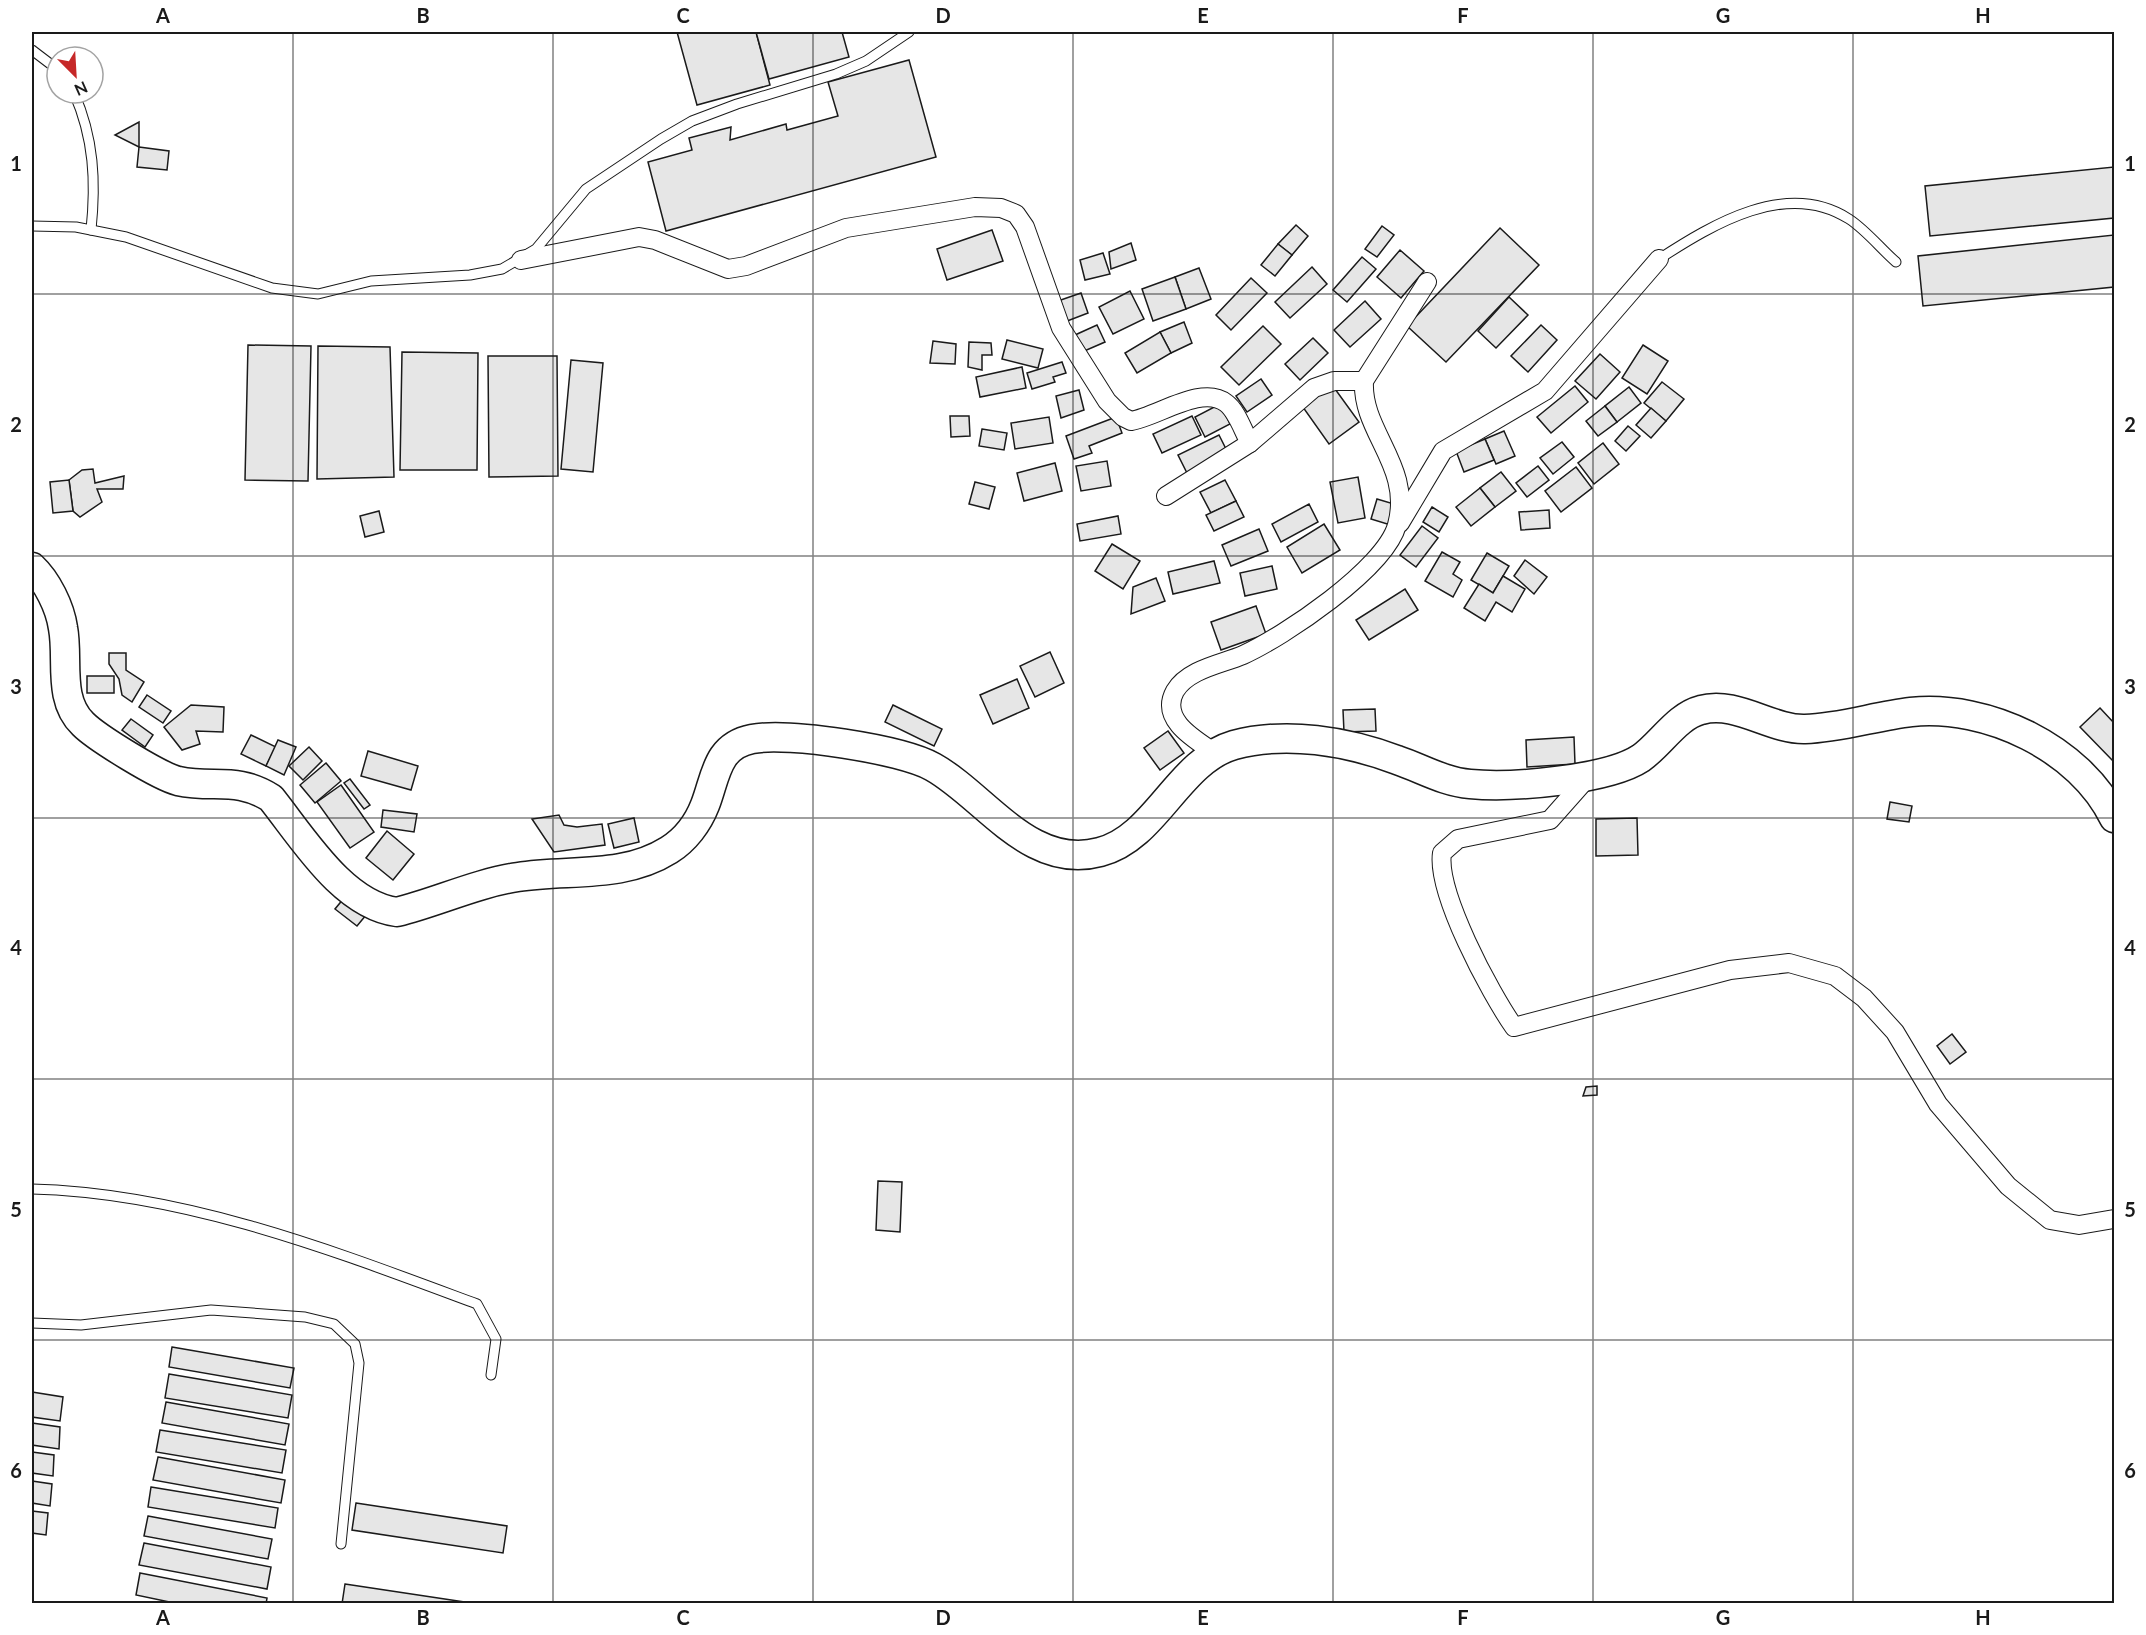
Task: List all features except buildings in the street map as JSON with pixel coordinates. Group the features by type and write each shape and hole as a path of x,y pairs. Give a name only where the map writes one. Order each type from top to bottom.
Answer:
{"main road":[{"path":"32,567 39,574 60,616 68,699 83,724 162,776 196,783 239,783 259,790 271,798 341,884 380,910 397,912 426,906 482,886 521,876 596,872 647,861 672,849 687,835 699,819 715,768 722,756 746,740 807,740 917,759 937,769 1028,841 1063,852 1097,854 1124,842 1196,767 1215,753 1236,744 1258,740 1308,739 1379,753 1442,778 1470,784 1521,783 1610,773 1629,765 1659,744 1685,718 1699,710 1714,708 1735,712 1802,730 1911,712 1953,712 1994,722 2051,750 2087,778 2115,818"}],"street":[{"path":"521,260 639,237 656,240 718,267 738,269 846,228 975,207 1001,208 1016,214 1025,227 1061,328 1114,409 1131,421 1195,399 1220,399 1232,410 1250,443"},
{"path":"1215,753 1182,730 1172,711 1175,692 1186,680 1205,669 1244,654 1304,621 1347,587 1380,551 1411,508 1421,485 1443,451 1545,391 1659,259"},
{"path":"1397,527 1401,497 1396,474 1373,423 1364,391 1364,381 1427,282"},
{"path":"1166,496 1250,443 1321,384 1334,381 1364,381"},
{"path":"1589,776 1550,820 1458,839 1442,853 1440,863 1448,894 1487,985 1514,1027 1730,970 1789,963 1835,976 1864,998 1895,1032 1938,1104 2008,1186 2050,1220 2079,1225 2115,1220"}],"lane":[{"path":"32,226 76,226 126,237 272,288 318,294 371,281 491,271 521,260 550,234 586,189 692,121 737,104 836,74 866,61 909,32"},
{"path":"32,50 45,60"},
{"path":"80,105 84,114 95,167 91,230"},
{"path":"1659,259 1695,236 1760,207 1811,203 1849,219 1896,262"},
{"path":"32,1189 85,1190 227,1219 340,1254 477,1304 496,1339 491,1375"},
{"path":"32,1323 81,1325 211,1310 305,1317 334,1324 356,1344 359,1363 341,1544"}]}
